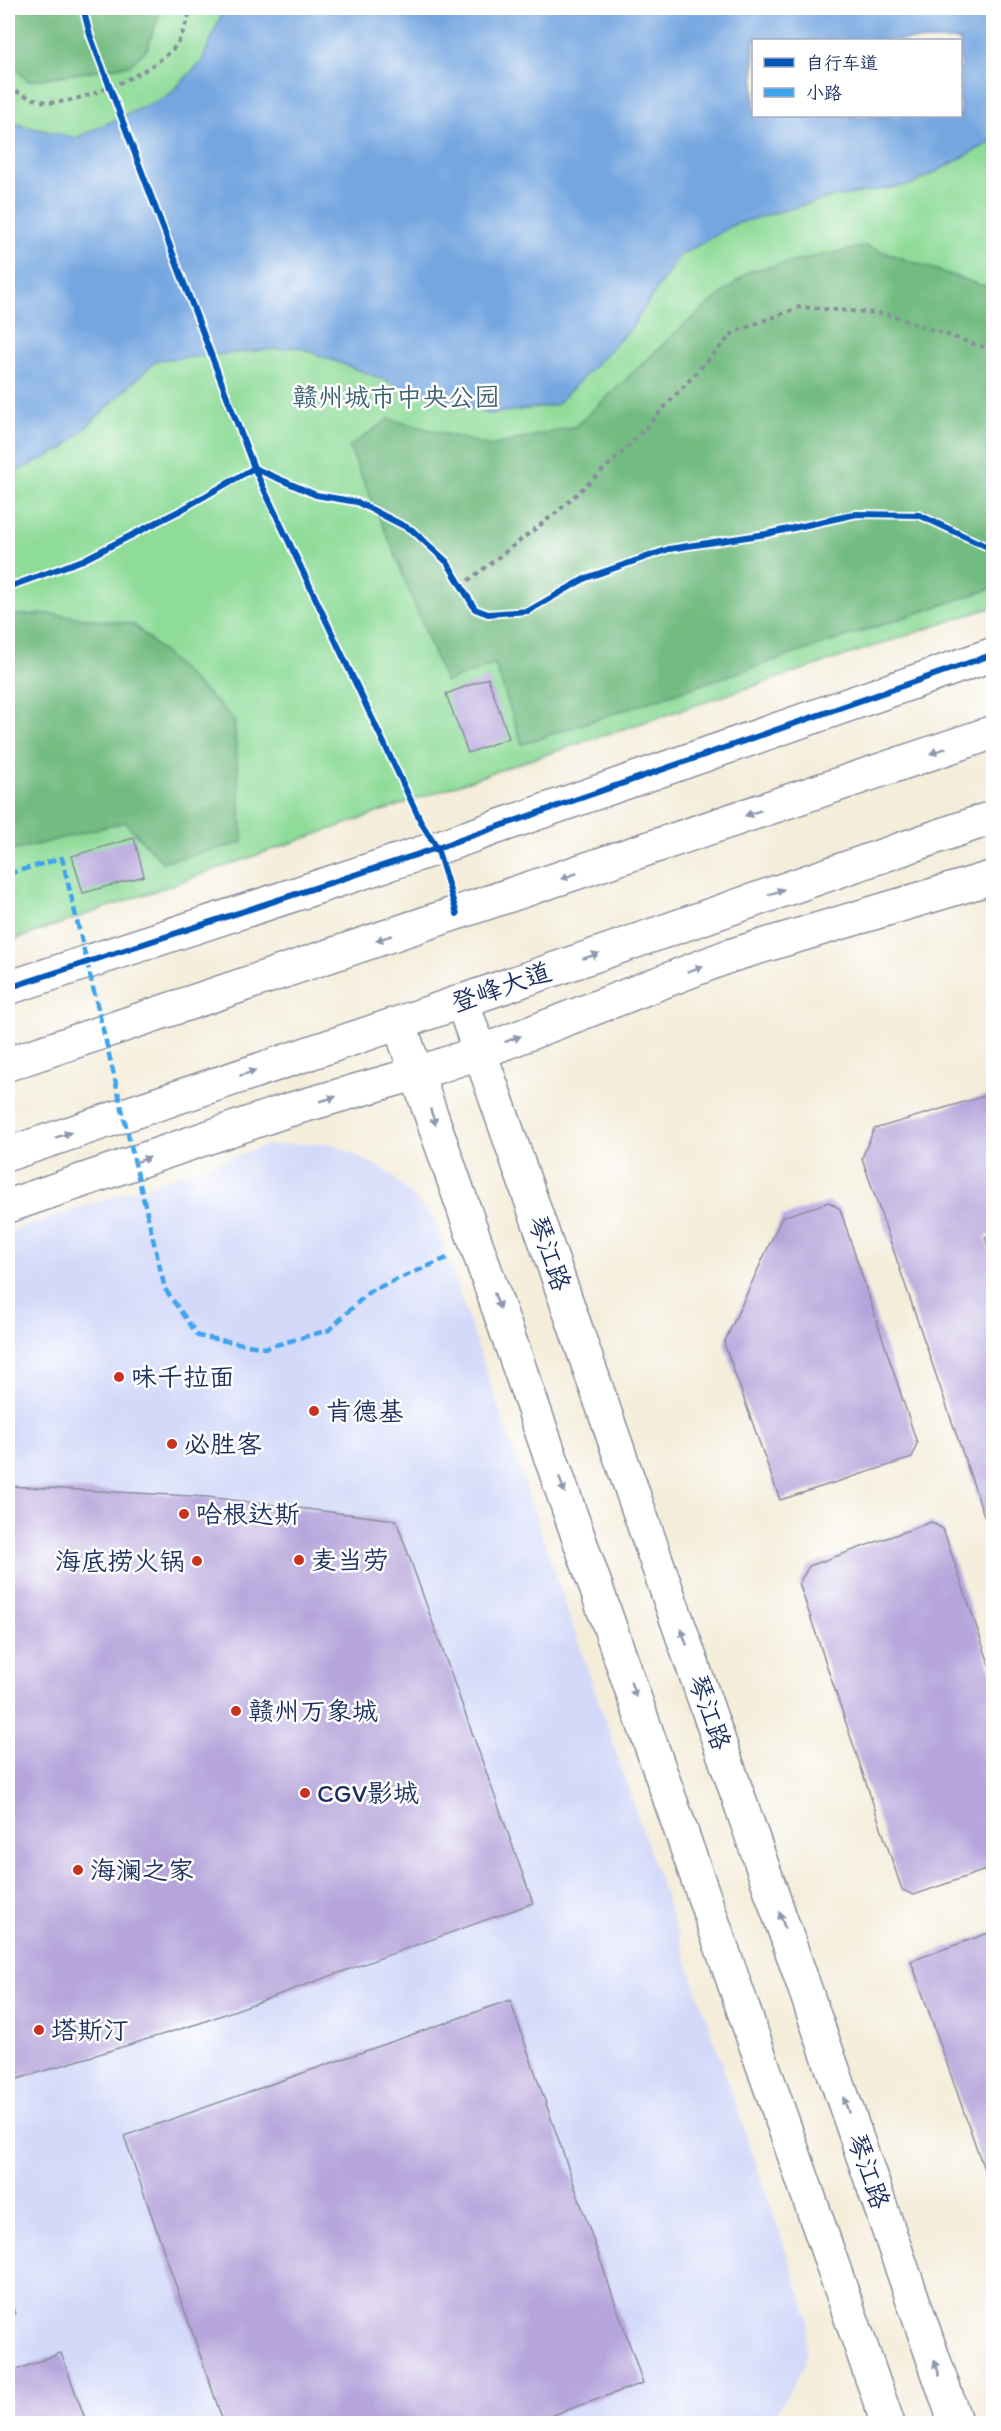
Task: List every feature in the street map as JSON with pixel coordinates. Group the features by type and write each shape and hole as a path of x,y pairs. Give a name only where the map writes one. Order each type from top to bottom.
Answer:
{"main road":[{"path":"8,988 437,848 993,654"},
{"path":"8,1064 993,732"},
{"name":"登峰大道","path":"8,1154 399,1023 993,817"},
{"path":"8,1206 285,1111 418,1073 481,1052 729,956 993,877"},
{"name":"琴江路","path":"462,1001 956,2424"},
{"path":"399,1023 888,2424"}],"path":[{"path":"8,87 47,103 79,99 121,84 152,65 178,44 192,8"},
{"path":"461,586 556,512 624,451 734,332 800,308 887,314 979,346 993,348"}],"shaded area":[{"path":"331,1143 387,1171 434,1218 809,2319 805,2364 771,2423 8,2423 8,1232 268,1145"}],"green space":[{"name":"赣州城市中央公园","path":"8,8 993,8 993,607 520,763 8,942"},
{"path":"8,8 161,8 147,49 130,65 28,81 8,61"},
{"path":"866,246 980,285 993,287 993,588 522,744 495,664 445,682 392,547 349,447 389,419 491,446 576,426 683,326 750,271"},
{"path":"51,614 133,624 234,719 243,843 162,862 125,822 8,852 8,615"}],"water":[{"path":"224,8 993,8 993,141 913,184 829,198 735,224 679,256 631,328 556,405 489,414 403,387 298,347 157,360 63,449 8,475 8,122 76,138 169,95 202,61"}],"building":[{"path":"488,678 509,738 468,753 446,694"},
{"path":"134,838 144,876 83,893 72,856"},
{"path":"994,1093 994,1234 985,1237 994,1264 993,1542 862,1158 874,1129"},
{"path":"829,1202 840,1209 917,1443 912,1458 780,1500 724,1343 782,1217"},
{"name":"赣州万象城","path":"8,1486 207,1497 396,1520 533,1903 200,2023 8,2082"},
{"path":"931,1522 943,1529 994,1678 994,1867 914,1895 902,1890 799,1583 809,1566"},
{"path":"994,1931 994,2195 993,2195 911,1961"},
{"path":"510,2000 643,2383 528,2424 224,2424 124,2136"},
{"path":"8,2294 15,2314 8,2317"},
{"path":"61,2353 87,2424 8,2424 8,2373"}],"marked path":[{"path":"8,874 62,858 165,1289 198,1336 265,1348 329,1330 370,1291 447,1258"}],"cycle path":[{"path":"83,8 90,35 254,468 422,824 437,848 457,914"},
{"path":"254,468 316,495 357,502 412,530 447,562 475,609 488,614 528,611 586,578 669,549 766,534 857,514 919,515 994,550"},
{"path":"8,586 83,560 181,510 254,468"},
{"path":"8,988 437,848 994,654"}],"place":[{"name":"味千拉面","path":"119,1377"},
{"name":"肯德基","path":"314,1411"},
{"name":"必胜客","path":"172,1444"},
{"name":"哈根达斯","path":"184,1514"},
{"name":"麦当劳","path":"299,1560"},
{"name":"海底捞火锅","path":"197,1561"},
{"name":"赣州万象城","path":"236,1711"},
{"name":"CGV影城","path":"305,1793"},
{"name":"海澜之家","path":"78,1870"},
{"name":"塔斯汀","path":"39,2030"}]}
